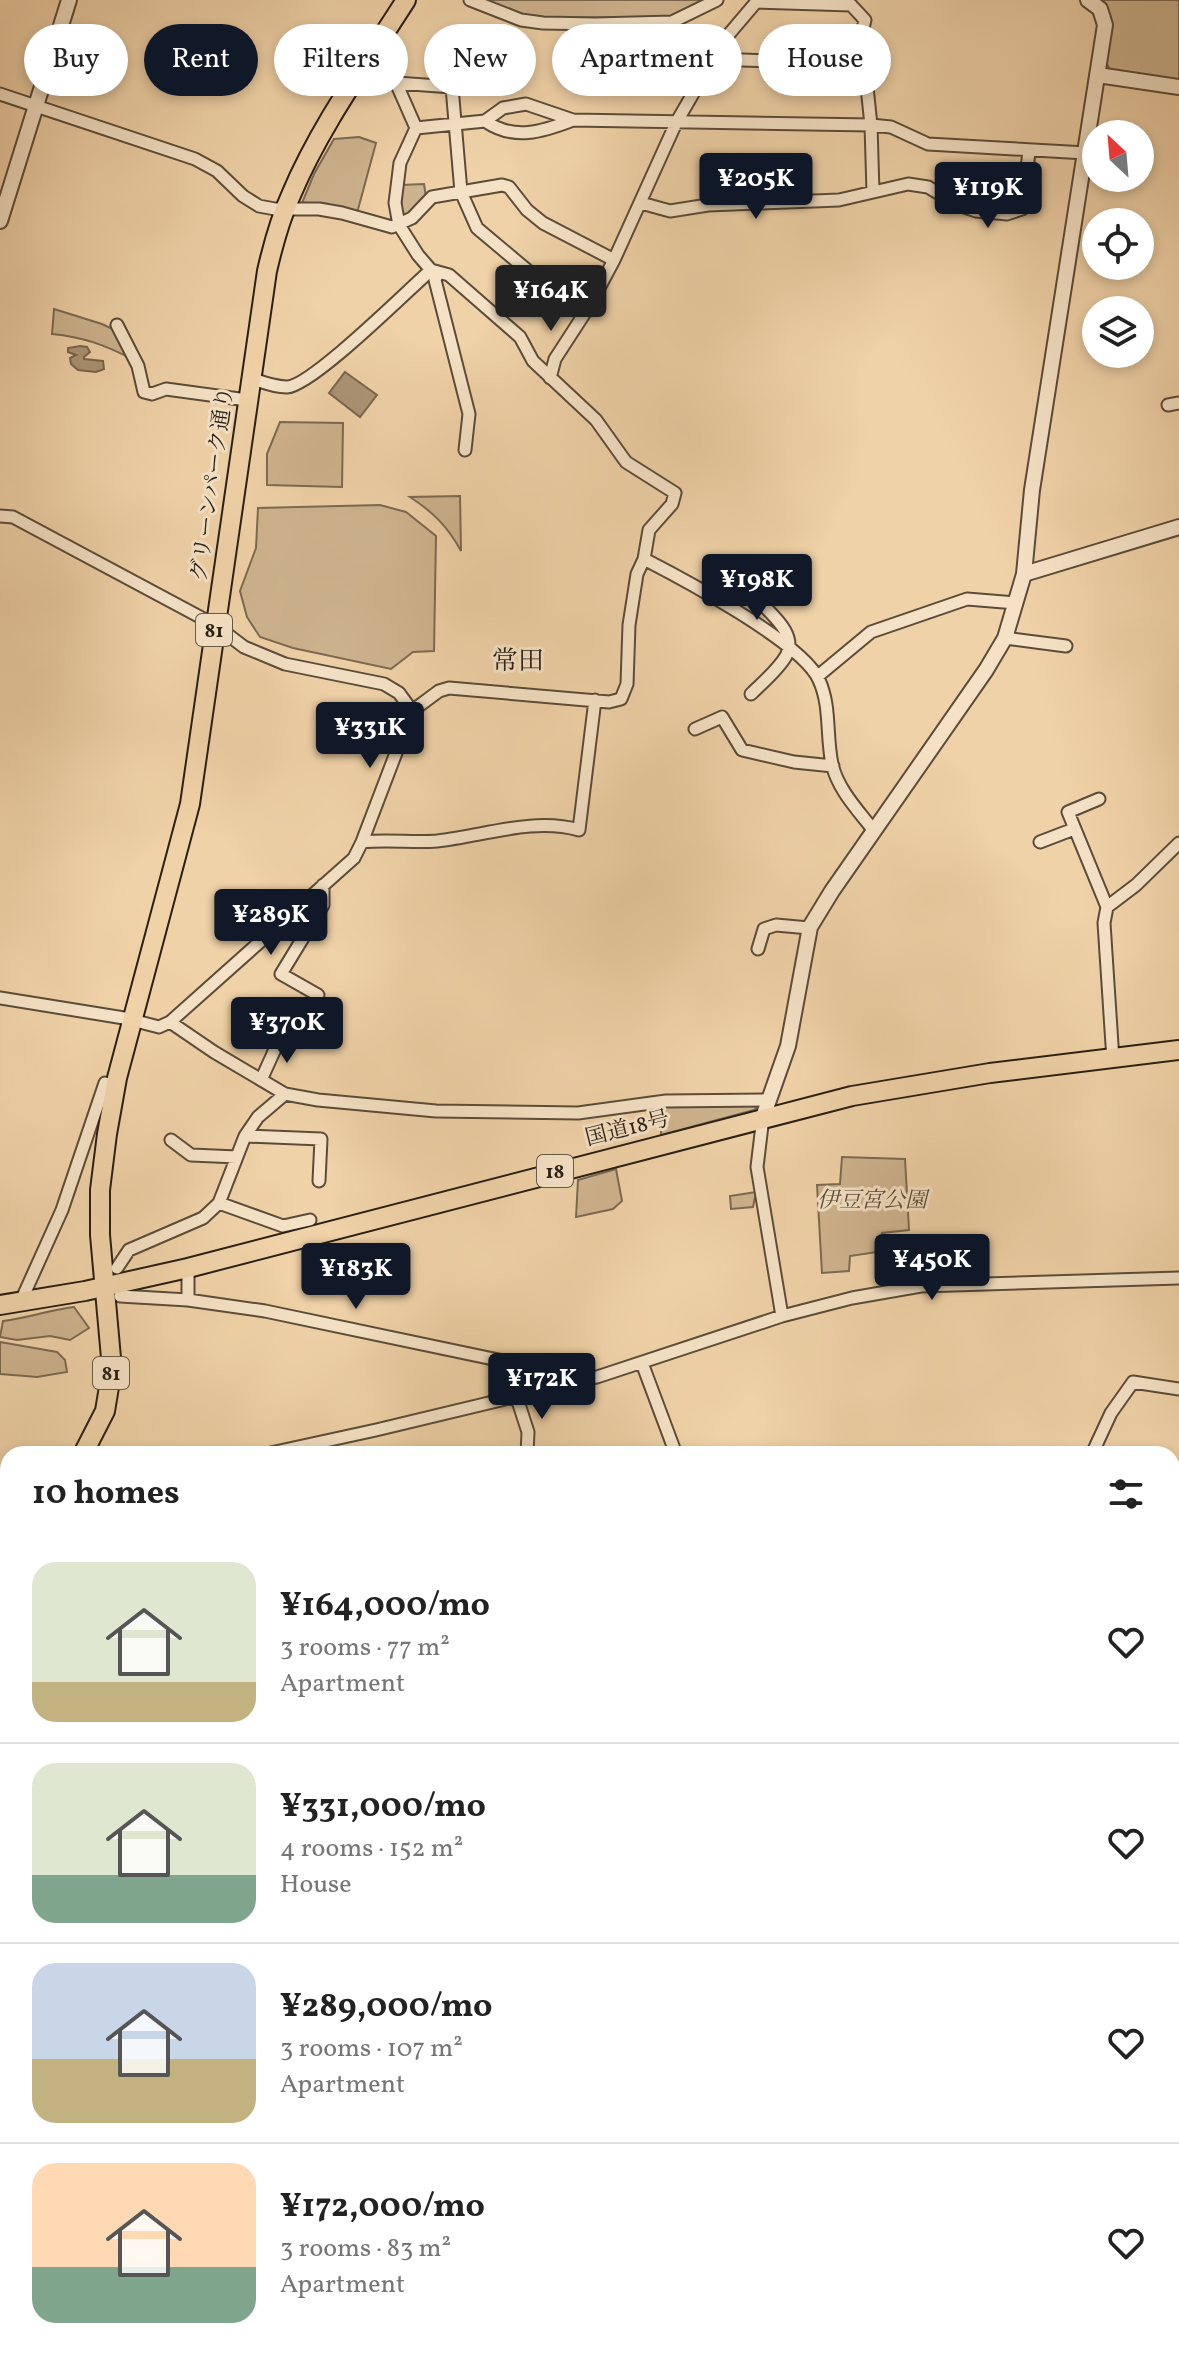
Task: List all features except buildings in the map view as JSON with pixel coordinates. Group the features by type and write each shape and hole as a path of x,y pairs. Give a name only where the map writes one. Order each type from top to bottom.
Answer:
{"main road":[{"name":"グリーンパーク通り","path":"391,24 406,0"},
{"name":"グリーンパーク通り","path":"112,1291 100,1203 98,1132 117,1087 190,804 267,271 286,208 319,140 346,96"},
{"name":"国道18号","path":"0,1305 112,1291 766,1109 969,1076 1179,1050"},
{"name":"81","path":"87,1446 100,1423 111,1379 112,1291"}],"street":[{"path":"0,221 69,0"},
{"path":"470,0 521,20 595,24 672,22 717,0"},
{"path":"1088,0 1100,9 1105,19 1091,120"},
{"path":"738,24 758,1 851,5 865,20 864,24"},
{"path":"1098,75 1179,87"},
{"path":"408,84 452,87 461,192 477,228 533,275 497,317"},
{"path":"0,94 181,153 217,171 251,202 269,208 319,209 392,227 412,218 432,197 502,185 509,187 527,210 543,223 614,260"},
{"path":"0,998 159,1027 170,1022 354,858 412,711 439,691 449,688 609,702 621,699 627,684 629,625 637,574 644,559 649,530 672,504 675,493 626,462 596,420 533,361 520,337 449,275 434,271 418,255 399,225 395,203 400,163 416,128 402,96"},
{"path":"550,378 555,359 590,305 614,260 676,123 692,96"},
{"path":"868,96 873,192"},
{"path":"416,128 485,121 503,108 526,104 573,120 871,125 891,127 928,144 1082,153"},
{"path":"485,121 498,130 524,135 573,120"},
{"path":"641,203 670,211 708,205 839,200 908,184 928,187 967,208 1007,214 1022,209 1029,152"},
{"path":"782,1316 757,1167 766,1109 791,1032 809,928 1005,638 1024,574 1032,490 1082,178"},
{"path":"251,378 288,387 299,383 327,364 434,271"},
{"path":"434,271 469,414 465,450"},
{"path":"117,325 138,366 144,392 152,394 166,389 247,400"},
{"path":"0,516 13,517 215,625 244,647 285,664 384,684 399,693 412,711"},
{"path":"1024,574 1179,527"},
{"path":"644,559 773,632 818,676 826,701 833,766 843,791 874,831"},
{"path":"749,566 751,587 758,599 778,617 788,647 786,656 751,694"},
{"path":"818,676 871,632 967,599 1016,603"},
{"path":"1005,638 1066,646"},
{"path":"362,842 390,839 436,841 498,829 563,825 579,830 595,700"},
{"path":"695,729 722,717 742,750 794,762 833,766"},
{"path":"1099,799 1068,812 1107,907 1104,923 1113,1060"},
{"path":"1040,842 1074,829"},
{"path":"1107,907 1136,885 1179,843"},
{"path":"318,995 281,974 323,905 323,885"},
{"path":"758,949 764,929 776,925 809,928"},
{"path":"170,1022 285,1094 318,1100 481,1113 578,1113 666,1101 766,1109"},
{"path":"261,1080 281,1036"},
{"path":"117,1268 129,1250 203,1218 219,1203 245,1136 258,1117 285,1094"},
{"path":"21,1301 98,1132"},
{"path":"245,1136 321,1139 319,1181"},
{"path":"171,1140 191,1155 237,1157"},
{"path":"219,1203 283,1226 310,1220"},
{"path":"188,1268 188,1300"},
{"path":"303,1446 642,1363 782,1316 852,1298 921,1286 1179,1278"},
{"path":"112,1291 188,1300 371,1332 584,1378"},
{"path":"642,1363 673,1446"},
{"path":"1096,1446 1111,1413 1133,1382 1179,1389"},
{"path":"516,1395 528,1432 527,1446"}],"green space":[{"path":"485,0 706,0 662,18 537,17"},
{"path":"1094,0 1179,0 1179,82 1111,72 1106,62"},
{"path":"359,137 376,143 357,213 302,203 334,139"},
{"path":"424,184 426,197 410,217 402,216 401,185"},
{"path":"54,309 117,331 132,359 94,342 52,334"},
{"path":"280,422 343,423 342,487 267,485 267,454"},
{"path":"460,496 461,551 439,521 410,497"},
{"path":"380,505 406,512 436,536 434,651 413,652 391,669 293,648 260,637 247,617 240,591 256,548 258,508"},
{"path":"759,1104 754,1110 661,1135 661,1106"},
{"name":"伊豆宮公園","path":"842,1157 905,1159 909,1230 882,1233 884,1251 850,1256 849,1271 822,1273 817,1185 840,1184"},
{"path":"616,1169 622,1201 613,1209 576,1217 578,1180"},
{"path":"756,1192 753,1207 731,1209 730,1196"},
{"path":"74,1307 89,1328 70,1340 50,1336 17,1340 0,1337 3,1321"},
{"path":"0,1342 57,1352 65,1360 67,1372 37,1377 0,1374"}],"shaded area":[{"path":"87,347 90,352 84,359 103,361 104,369 96,372 78,370 71,364 70,358 76,355 68,352 68,348"},
{"path":"345,372 377,395 360,417 329,393"}],"district":[{"name":"常田","path":"518,660"}]}
